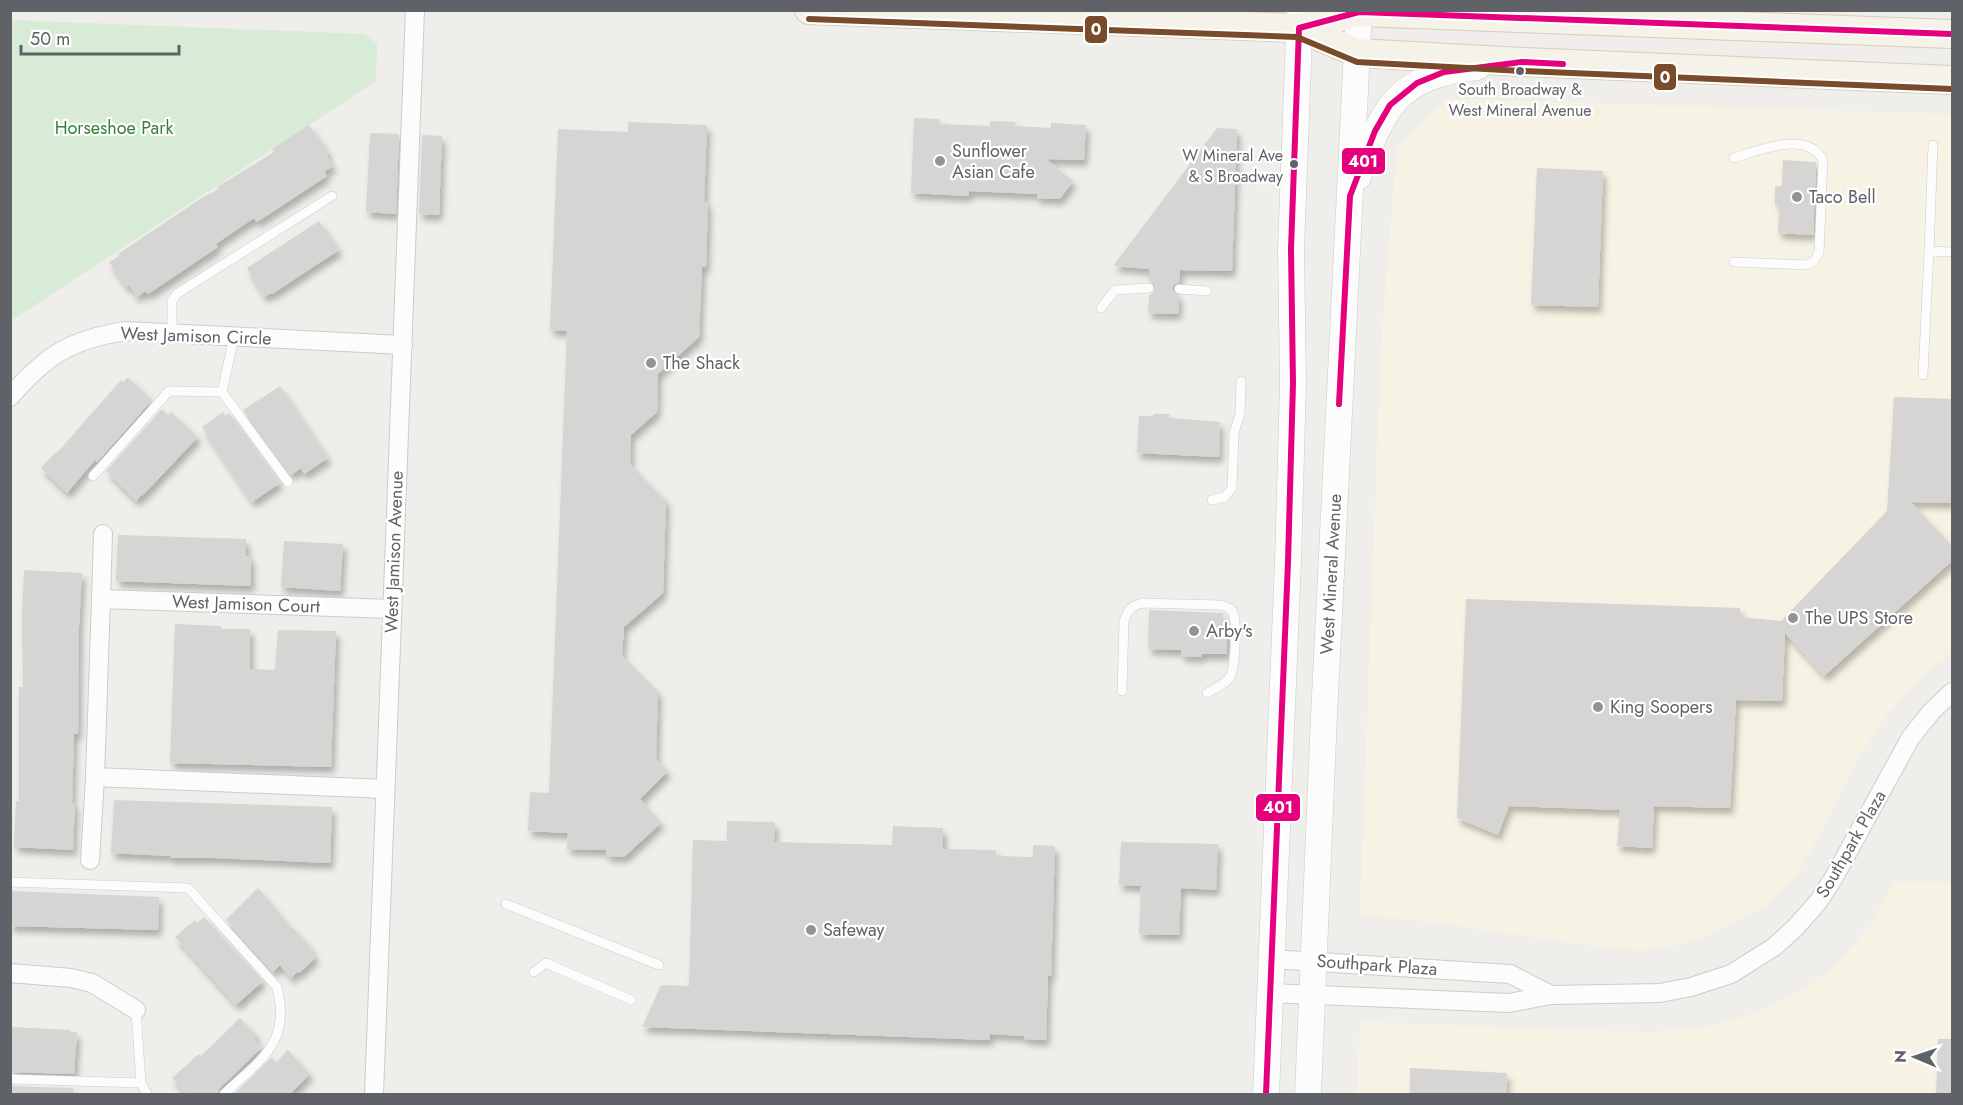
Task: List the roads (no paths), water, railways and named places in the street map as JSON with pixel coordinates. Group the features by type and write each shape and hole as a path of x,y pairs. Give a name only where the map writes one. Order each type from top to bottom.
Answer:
{"main road":[{"path":"809,10 1300,20 1359,11 1953,34"},
{"name":"West Mineral Avenue","path":"1308,1095 1312,961 1359,11"},
{"path":"1300,20 1357,53 1953,80"},
{"path":"1266,1095 1288,562 1293,383 1291,249 1300,20"},
{"path":"1350,196 1382,117 1390,105 1407,89 1427,77 1443,72 1522,62"}],"street":[{"name":"West Jamison Avenue","path":"374,1095 415,10"},
{"name":"West Jamison Circle","path":"10,397 30,374 68,346 125,331 403,345"},
{"path":"90,860 103,534"},
{"name":"West Jamison Court","path":"101,598 392,609"},
{"name":"Southpark Plaza","path":"1270,993 1509,1003 1551,995 1642,994 1691,987 1731,975 1774,947 1818,902 1911,737 1932,711 1953,692"},
{"path":"95,777 385,789"},
{"name":"Southpark Plaza","path":"1270,959 1510,974 1551,995"},
{"path":"10,973 71,978 92,983 136,1010"}],"lane":[{"path":"1734,158 1775,144 1808,146 1818,151 1822,160 1819,253 1813,262 1806,265 1734,262"},
{"path":"1923,375 1933,145"},
{"path":"172,333 172,300 178,293 332,196"},
{"path":"1929,251 1953,252"},
{"path":"1101,308 1115,290 1149,288"},
{"path":"1179,289 1207,291"},
{"path":"234,337 222,392 288,482"},
{"path":"1212,500 1225,497 1232,488 1234,433 1240,414 1241,381"},
{"path":"93,476 169,391 222,392"},
{"path":"1122,691 1124,622 1127,612 1133,605 1142,603 1226,606 1233,612 1235,620 1233,665 1226,682 1207,693"},
{"path":"10,882 188,888 277,987 282,1008 279,1035 265,1056 224,1095"},
{"path":"506,904 659,965"},
{"path":"534,972 546,963 632,1000"},
{"path":"136,1010 141,1083 147,1095"},
{"path":"10,1079 141,1083"}],"place":[{"name":"South Broadway & West Mineral Avenue","path":"1520,71"},
{"name":"Sunflower Asian Cafe","path":"940,161"},
{"name":"W Mineral Ave & S Broadway","path":"1294,164"},
{"name":"Taco Bell","path":"1797,197"},
{"name":"The Shack","path":"651,363"},
{"name":"The UPS Store","path":"1793,618"},
{"name":"Arby's","path":"1194,631"},
{"name":"King Soopers","path":"1598,707"},
{"name":"Safeway","path":"811,930"}],"park label":[{"name":"Horseshoe Park","path":"114,128"}]}
